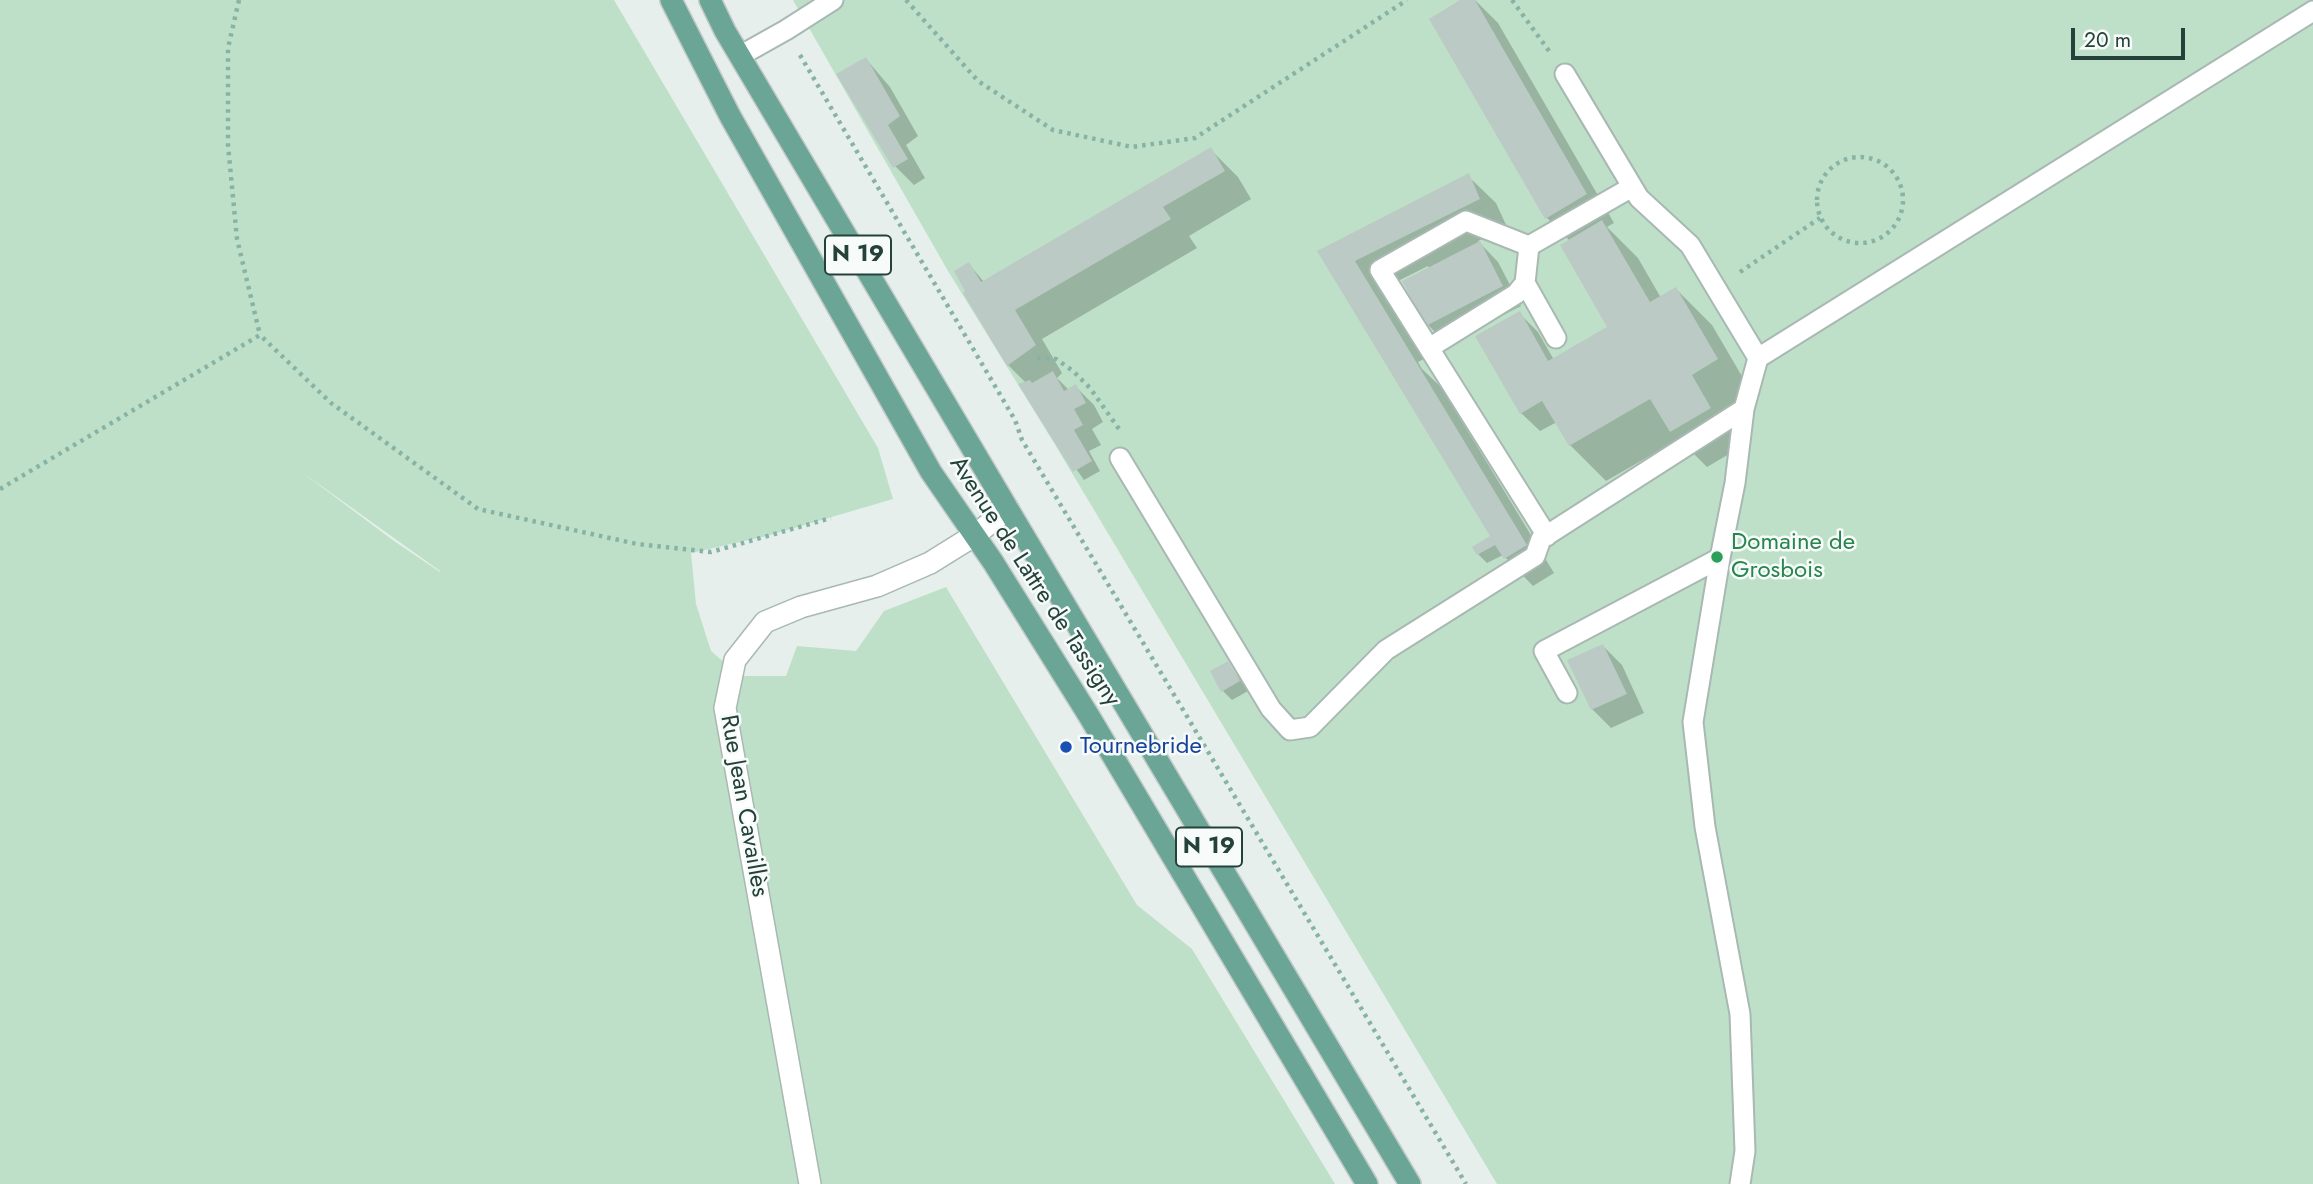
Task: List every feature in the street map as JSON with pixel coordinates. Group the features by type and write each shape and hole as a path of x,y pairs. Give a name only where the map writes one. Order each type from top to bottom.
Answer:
{"main road":[{"name":"Avenue de Lattre de Tassigny","path":"671,0 730,116 931,472 975,535 1089,716 1367,1184"},
{"name":"N 19","path":"710,0 738,52 1008,509 1410,1184"}],"street":[{"name":"Rue Jean Cavaillès","path":"810,1184 725,708 728,683 735,660 765,622 801,607 877,586 930,563 975,535 1008,509"}],"lane":[{"path":"738,52 745,52 786,30 834,0"},
{"path":"1740,1184 1745,1151 1740,1014 1705,827 1693,722 1735,483 1744,409 1758,358 2313,11"},
{"path":"1565,74 1639,198 1690,245 1758,358"},
{"path":"1529,246 1632,187"},
{"path":"1529,246 1466,221 1380,270 1547,536"},
{"path":"1429,348 1516,294 1525,283 1529,246"},
{"path":"1525,283 1556,338"},
{"path":"1120,458 1271,709 1290,730 1310,727 1386,650 1535,556 1541,539 1744,409"},
{"path":"1567,693 1544,651 1720,558"}],"path":[{"path":"239,0 229,48 228,145 237,239 260,335 331,403 478,509 637,544 711,552 831,518"},
{"path":"906,0 978,80 1053,130 1132,147 1195,138 1407,0"},
{"path":"1512,0 1565,74"},
{"path":"786,30 1014,420 1022,440 1466,1184"},
{"path":"1863,156 1878,160 1891,169 1899,181 1903,196 1896,224 1885,235 1871,242 1856,243 1841,239 1829,231 1820,218 1816,204 1817,188 1824,175 1835,164 1863,156"},
{"path":"1716,288 1820,218"},
{"path":"0,489 260,335"},
{"path":"1037,358 1056,359 1090,388 1132,451 1120,458"}],"green space":[{"path":"0,0 614,0 878,448 893,499 767,536 691,553 696,604 711,651 740,676 786,676 797,646 856,651 884,611 946,587 1137,905 1192,949 1335,1184 0,1184","holes":["299,470 440,571 394,541"]},
{"name":"Domaine de Grosbois","path":"793,0 2313,0 2313,1184 1497,1184 1054,443 948,271"}],"building":[{"path":"1460,0 1475,0 1587,194 1545,219 1429,19"},
{"path":"866,57 900,116 888,125 908,159 893,168 836,74"},
{"path":"1211,147 1225,171 1163,207 1171,219 1015,310 1036,345 1007,366 963,293 965,291 954,271 969,262 981,282"},
{"path":"1469,173 1480,199 1355,261 1527,545 1504,559 1495,545 1477,555 1472,547 1490,536 1317,251"},
{"path":"1602,220 1650,302 1676,287 1718,359 1692,375 1711,408 1670,432 1650,399 1569,446 1542,401 1520,414 1475,336 1520,311 1548,361 1607,327 1560,245"},
{"path":"1480,241 1503,286 1426,326 1402,281"},
{"path":"1053,371 1064,391 1076,384 1086,403 1074,409 1083,425 1074,430 1092,461 1073,472 1018,384 1030,380 1032,383"},
{"path":"1603,644 1627,694 1591,710 1567,660"},
{"path":"1228,661 1240,681 1221,692 1210,671"}],"place":[{"name":"Domaine de Grosbois","path":"1717,557"},
{"name":"Tournebride","path":"1066,747"}]}
